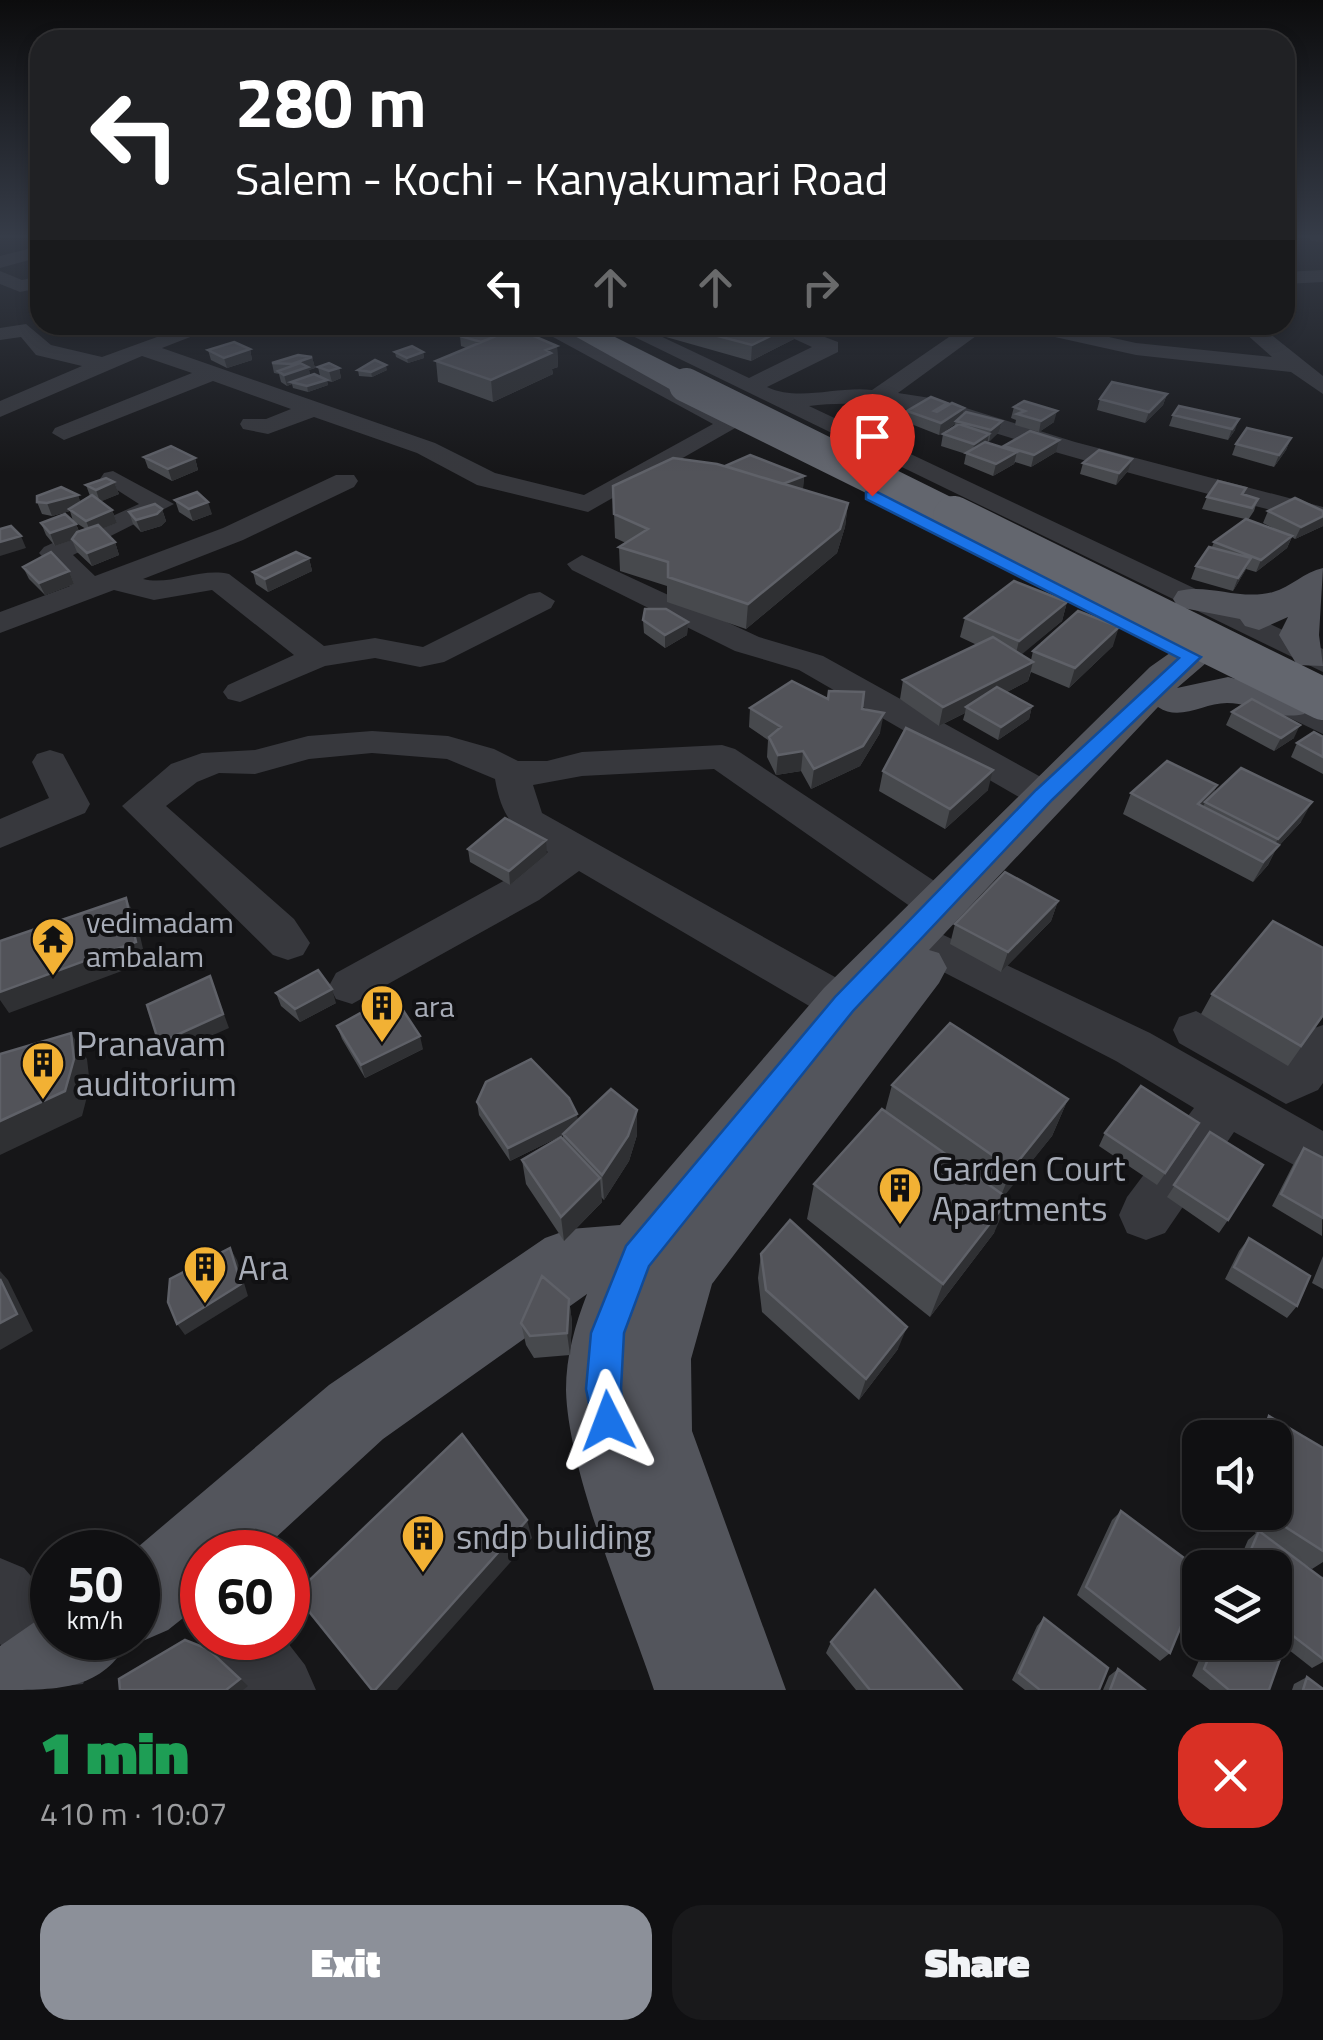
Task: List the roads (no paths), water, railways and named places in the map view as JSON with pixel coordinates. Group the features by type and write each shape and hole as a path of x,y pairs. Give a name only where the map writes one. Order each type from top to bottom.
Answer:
{"highway":[{"path":"582,335 1312,709"},
{"path":"584,335 1319,666"}],"main road":[{"path":"1192,599 1236,608 1293,607 1299,634 1319,666"},
{"path":"700,1690 626,1487 608,1421 604,1389 608,1333 637,1257 1044,795 1165,676 1193,675 1228,690 1312,709"},
{"path":"741,1690 653,1431 654,1359 682,1268 904,958 1058,828 1193,675"},
{"path":"175,1584 356,1412 570,1262 637,1257"}],"street":[{"path":"0,334 26,330 30,334"},
{"path":"31,335 41,346"},
{"path":"0,410 141,348 181,335"},
{"path":"580,335 732,423 934,526 1193,675"},
{"path":"641,335 1192,599"},
{"path":"749,387 830,347 799,335"},
{"path":"880,395 965,335"},
{"path":"1086,335 1136,349 1296,366"},
{"path":"1258,335 1323,387"},
{"path":"0,356 41,346 104,364"},
{"path":"141,348 426,448 486,479 588,504 732,423"},
{"path":"64,433 210,374"},
{"path":"782,403 880,395 929,404 1066,447 1323,515"},
{"path":"252,424 268,427 309,410"},
{"path":"872,496 922,482 928,473"},
{"path":"113,479 160,504 54,553 101,583 154,591 218,580 317,658"},
{"path":"0,624 233,534 346,480"},
{"path":"934,526 940,515 965,504 990,502"},
{"path":"582,564 748,644 811,664 1044,795"},
{"path":"240,692 317,658 375,648 420,658 432,655 540,601"},
{"path":"288,943 279,930 141,806 184,773 215,761 255,762 308,748 372,742 448,748 481,757 512,773 548,773 582,764 722,757 904,958"},
{"path":"0,834 71,804 50,762"},
{"path":"512,773 520,811 528,822 577,852 904,958 1133,1047 1323,1158"},
{"path":"352,986 524,888 577,852"},
{"path":"1196,1030 1286,1083 1301,1076 1323,1045"},
{"path":"1146,1216 1226,1102"},
{"path":"0,1592 53,1662"},
{"path":"257,1660 280,1690"}],"place":[{"name":"vedimadam ambalam","path":"53,977"},
{"name":"ara","path":"382,1044"},
{"name":"Pranavam auditorium","path":"43,1101"},
{"name":"Garden Court Apartments","path":"900,1226"},
{"name":"Ara","path":"205,1305"},
{"name":"sndp buliding","path":"423,1574"}]}
